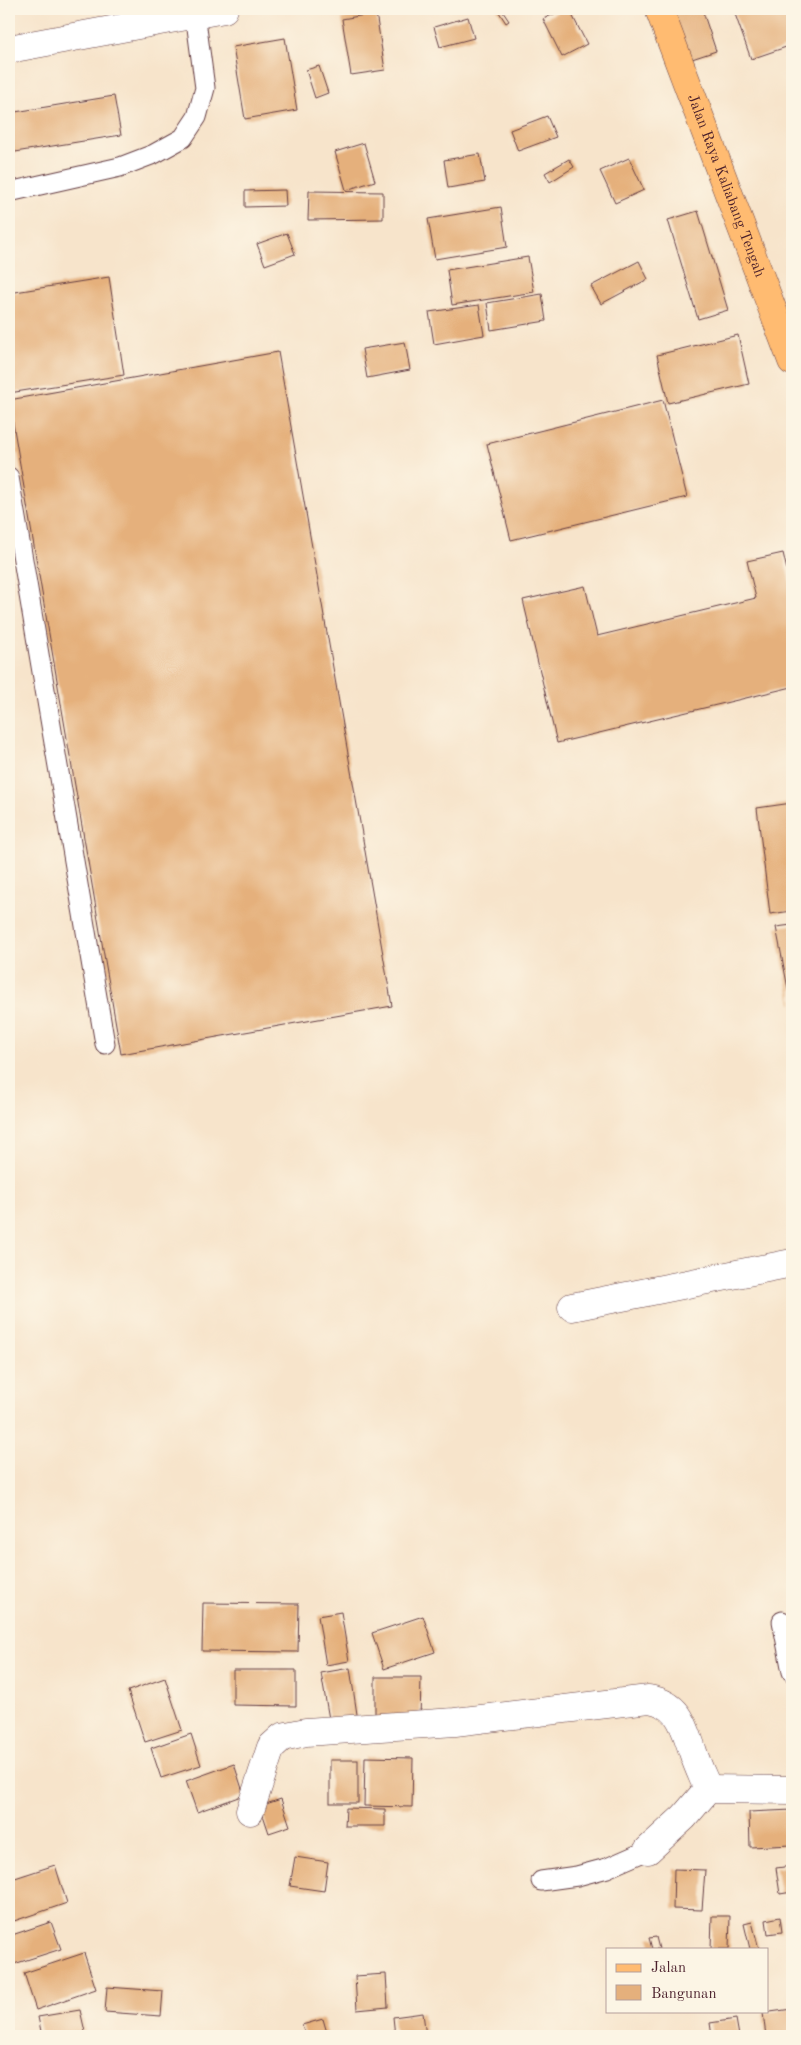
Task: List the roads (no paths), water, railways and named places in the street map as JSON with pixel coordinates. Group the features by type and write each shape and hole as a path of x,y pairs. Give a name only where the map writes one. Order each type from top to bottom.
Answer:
{"main road":[{"name":"Jalan Raya Kaliabang Tengah","path":"660,9 792,361"}],"street":[{"path":"9,49 224,9"},
{"path":"572,1307 792,1263"},
{"path":"250,1810 271,1747 282,1737 306,1732 455,1722 642,1699 660,1701 682,1720 708,1789"},
{"path":"708,1789 792,1790"},
{"path":"648,1850 684,1817 708,1789"}],"lane":[{"path":"9,192 120,167 154,154 183,138 197,117 205,88 195,14"},
{"path":"9,477 105,1044"},
{"path":"782,1621 792,1672"},
{"path":"541,1881 576,1876 607,1868 648,1850"}]}
